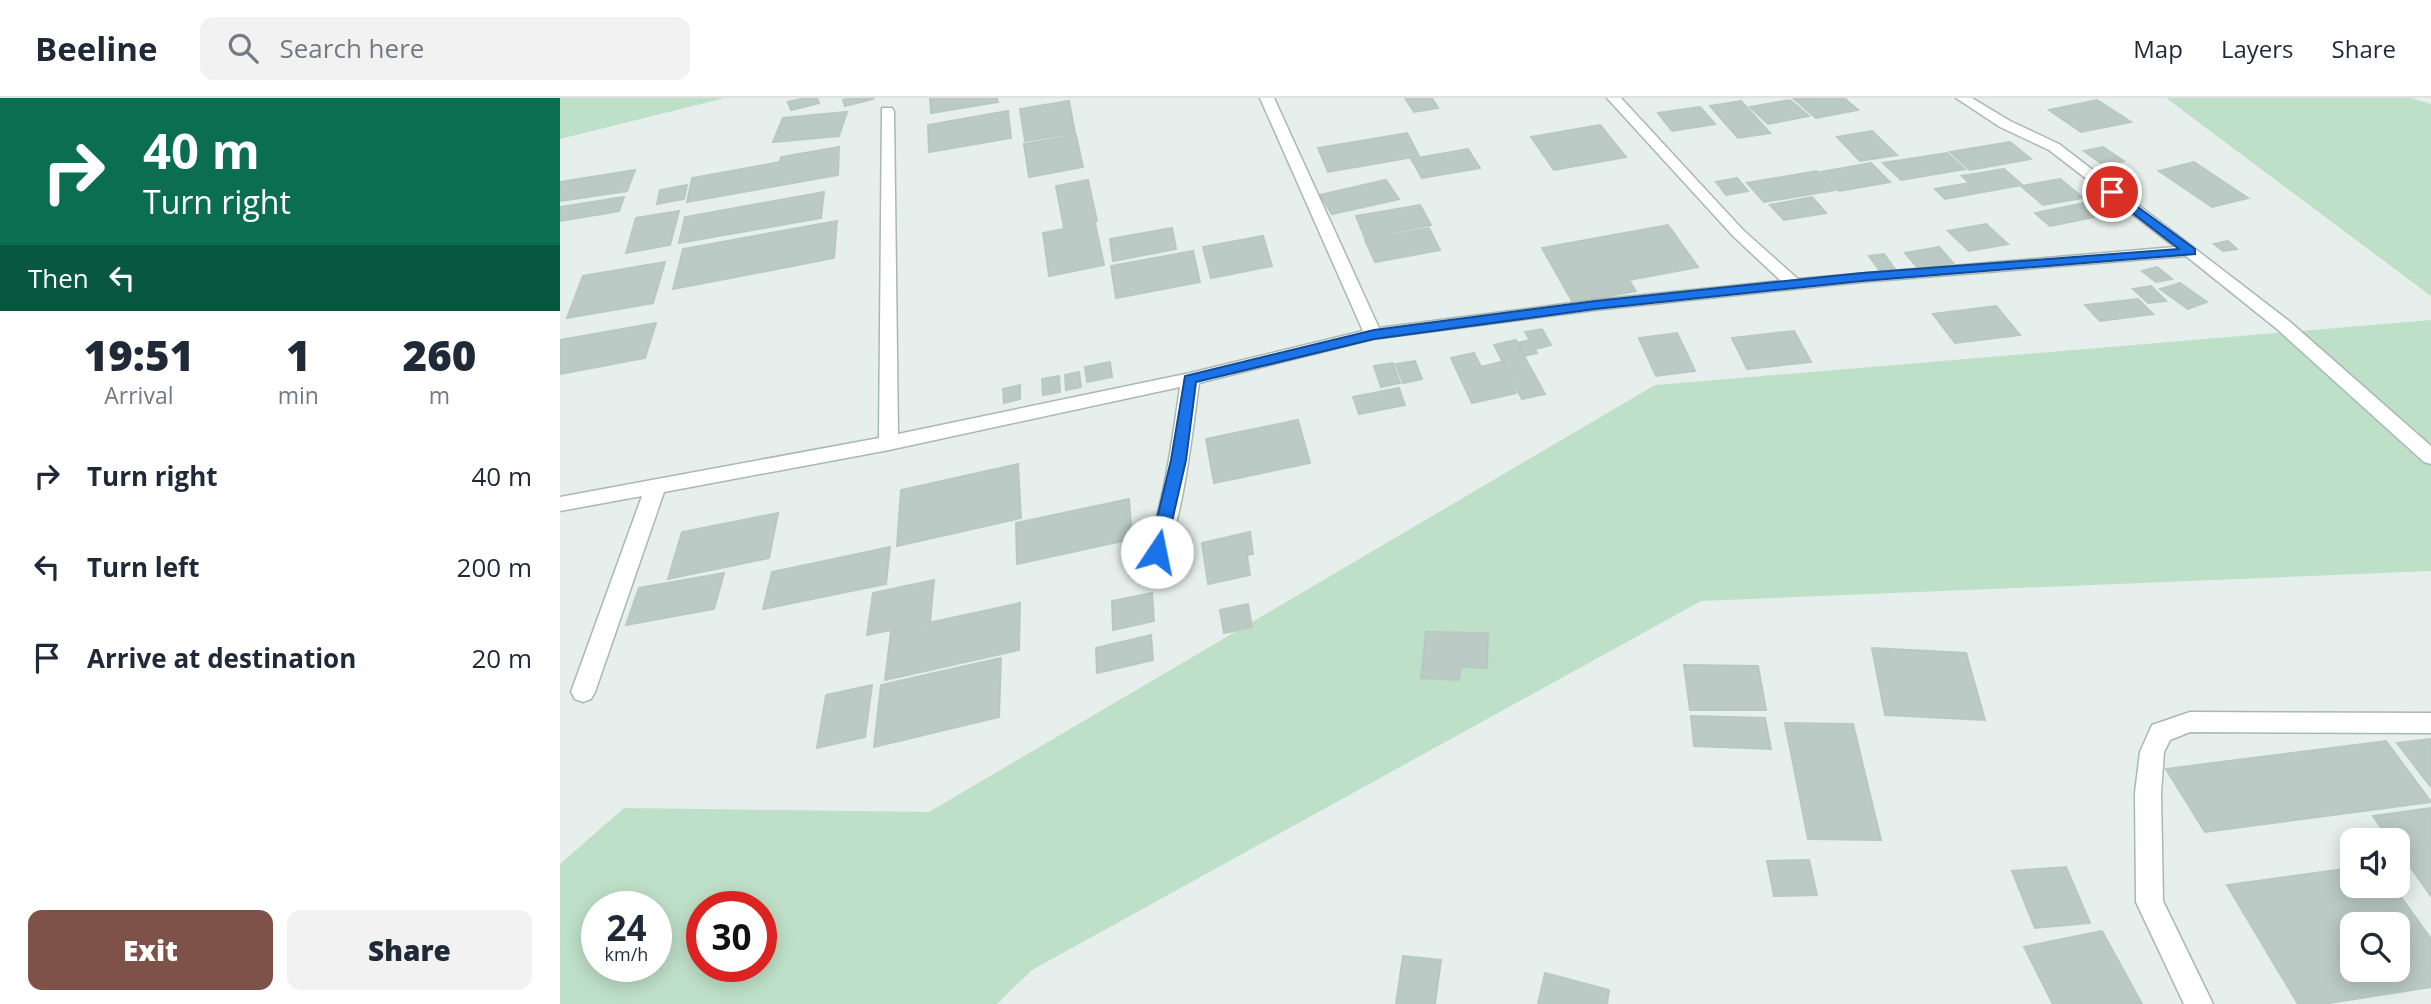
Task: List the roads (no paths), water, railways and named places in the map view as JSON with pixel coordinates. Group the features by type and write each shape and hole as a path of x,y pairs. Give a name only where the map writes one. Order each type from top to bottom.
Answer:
{"street":[{"path":"1267,98 1374,334"},
{"path":"1615,98 1738,233 1794,284"},
{"path":"1963,98 2005,124 2054,147 2190,251 2283,325 2431,457"},
{"path":"887,111 889,443"},
{"path":"560,504 889,443 1190,379 1374,334 1595,305 1794,284 2190,251"},
{"path":"1148,573 1157,552 1179,460 1190,379"},
{"path":"583,692 656,486"},
{"path":"2199,1004 2150,902 2148,793 2152,752 2161,732 2190,722 2431,723"}]}
